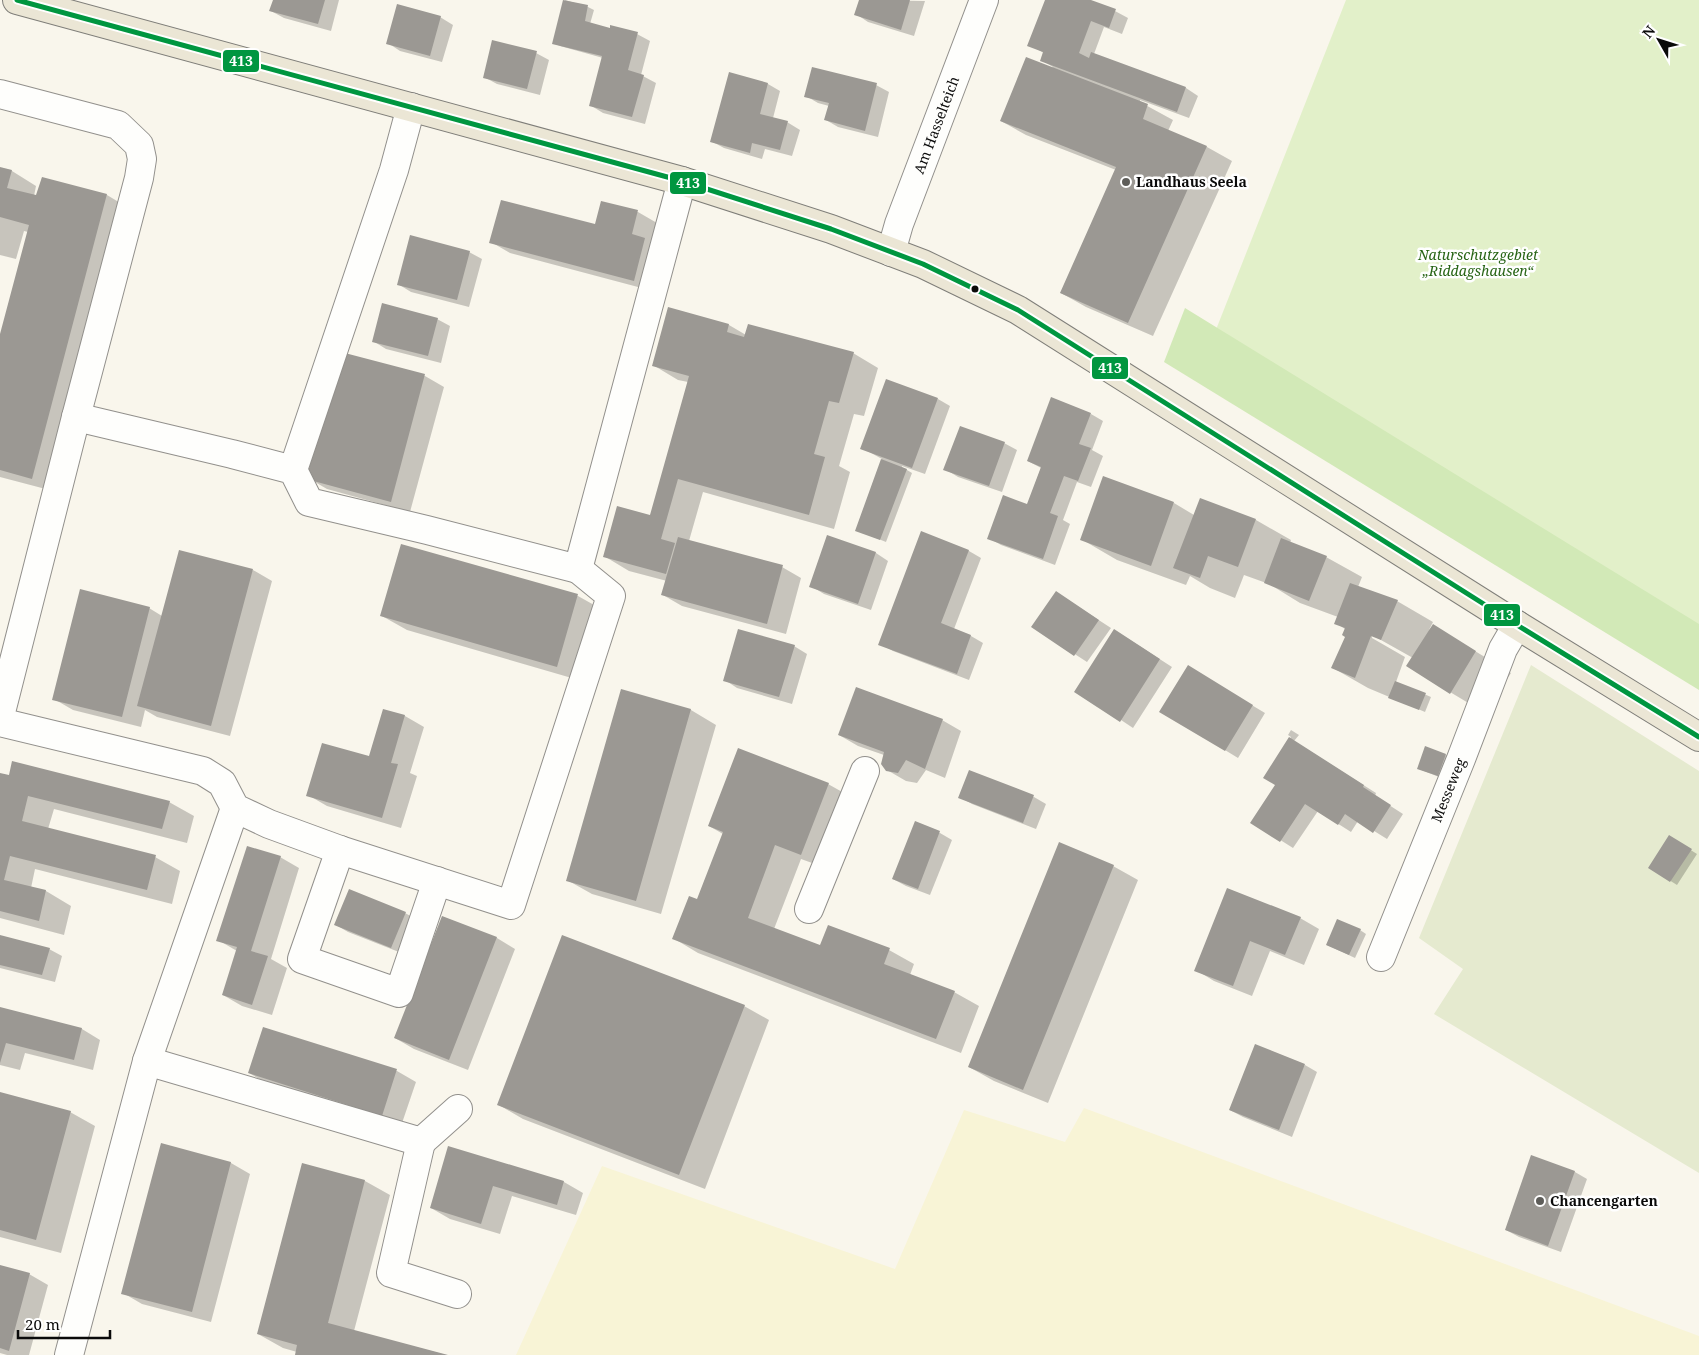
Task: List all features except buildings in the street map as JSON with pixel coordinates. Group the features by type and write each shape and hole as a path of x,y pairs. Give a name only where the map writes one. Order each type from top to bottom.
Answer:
{"main road":[{"path":"17,0 682,182 831,230 923,264 1018,310 1517,625 1699,737"}],"street":[{"name":"Am Hasselteich","path":"891,252 899,224 984,0"},
{"path":"0,94 118,125 138,145 142,159 139,178 0,716"},
{"path":"0,722 203,771 222,783 234,808 270,824 340,850 511,905 611,596 578,569 309,502 293,470 394,170 411,107"},
{"path":"578,569 682,182"},
{"path":"76,417 293,470"},
{"name":"Messeweg","path":"1381,957 1504,649 1517,625"},
{"path":"810,909 865,771"},
{"path":"69,1355 147,1061 234,808"},
{"path":"340,850 302,959 399,994 437,881"},
{"path":"147,1061 421,1142"},
{"path":"457,1294 391,1273 421,1142 458,1108"}],"shaded area":[{"path":"1084,1108 1699,1336 1699,1355 516,1355 602,1166 895,1269 964,1110 1065,1142"}],"green space":[{"name":"Naturschutzgebiet „Riddagshausen“","path":"1346,0 1699,0 1699,661 1206,355"},
{"path":"1185,308 1699,624 1699,690 1164,362"},
{"path":"1531,665 1699,771 1699,1173 1434,1014 1463,969 1419,938"}],"transit line":[{"name":"413","path":"17,0 682,181 831,229 923,264 1018,310 1517,625 1699,737"}],"place":[{"name":"Landhaus Seela","path":"1126,182"},
{"name":"Chancengarten","path":"1540,1201"}]}
